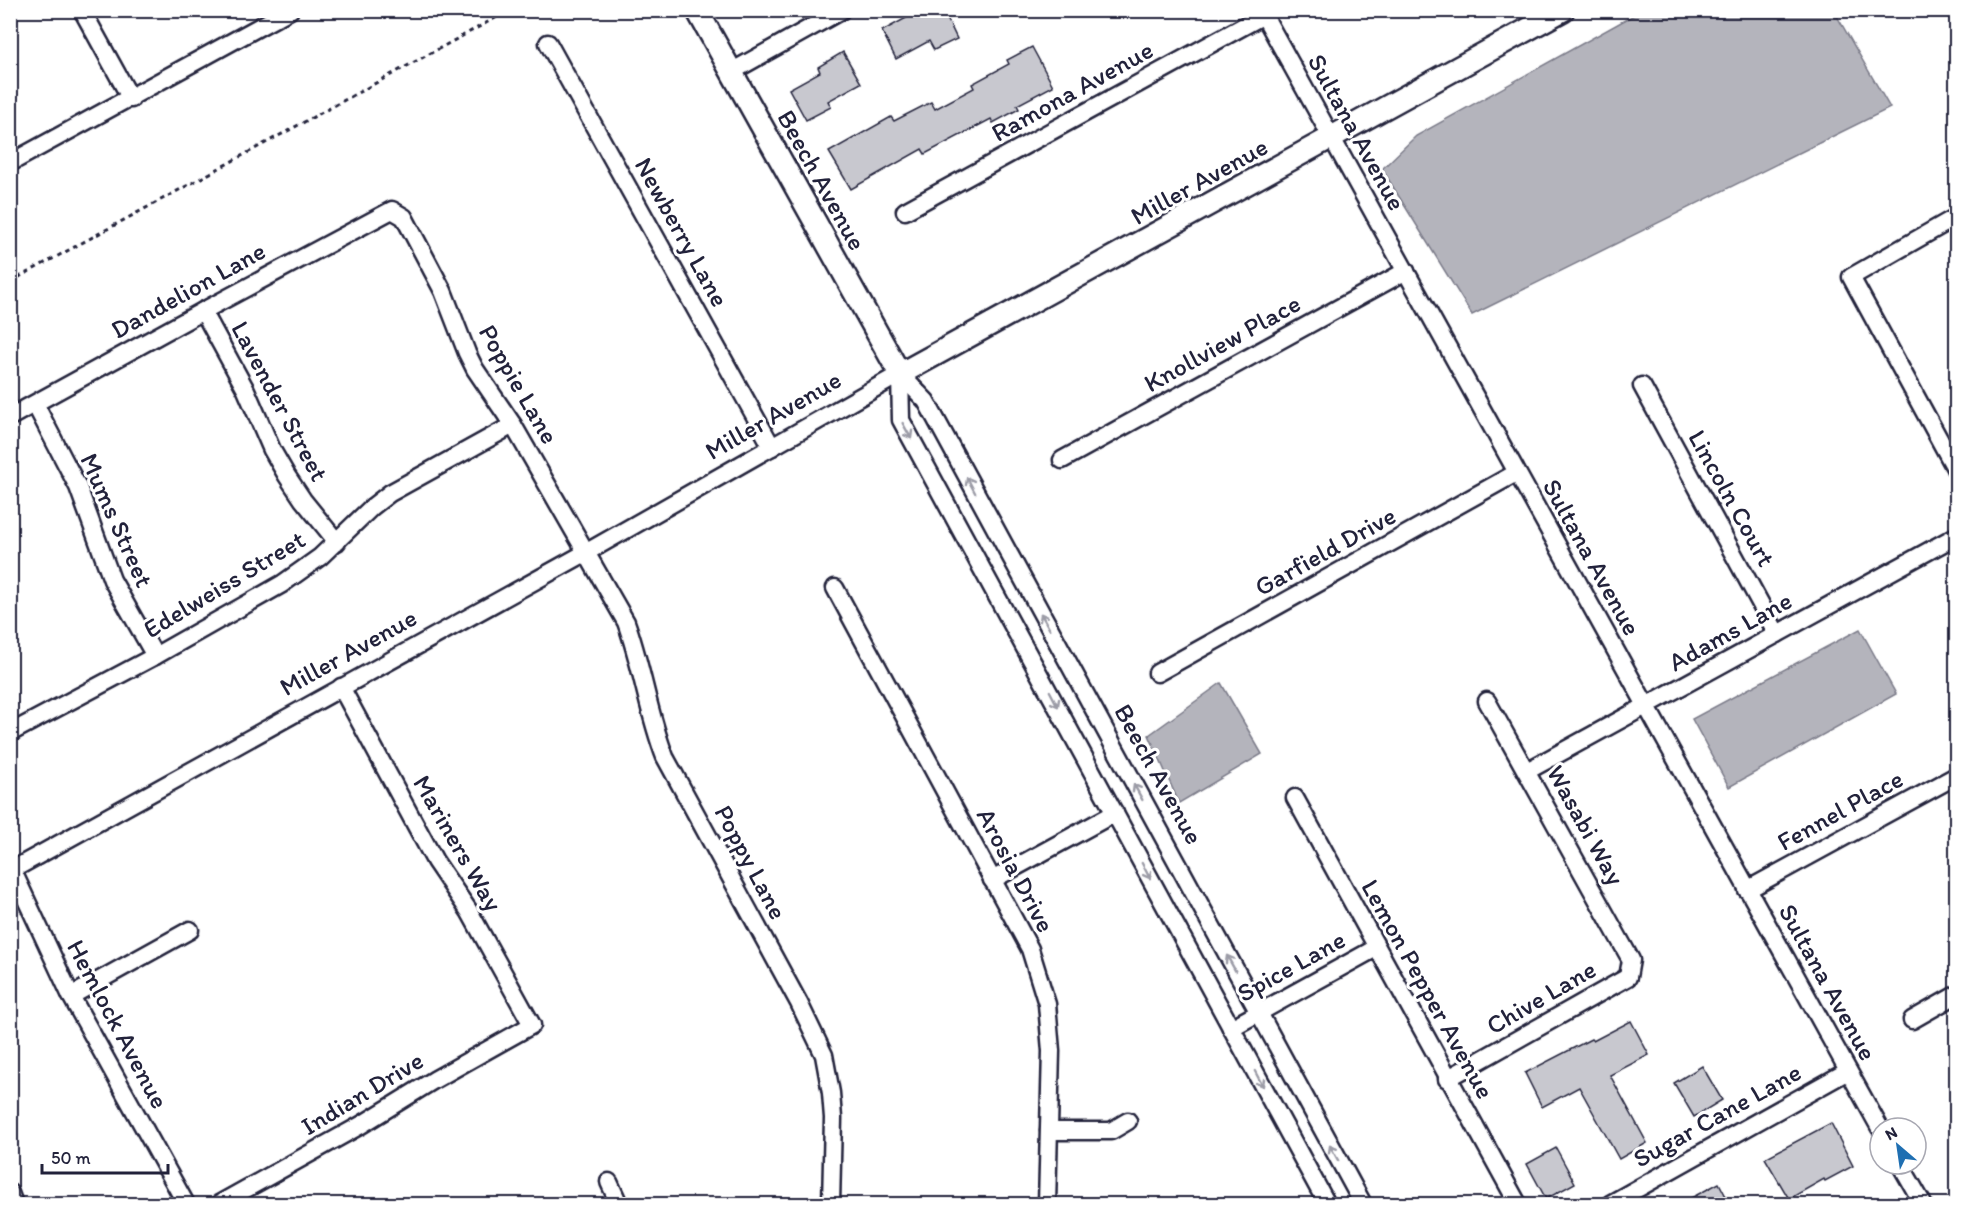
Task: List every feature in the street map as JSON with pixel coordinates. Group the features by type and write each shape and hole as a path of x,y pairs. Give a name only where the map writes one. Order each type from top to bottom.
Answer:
{"street":[{"path":"82,10 131,99"},
{"path":"10,163 131,99 290,10"},
{"name":"Beech Avenue","path":"697,10 900,374 926,402 1362,1204"},
{"path":"731,72 842,10"},
{"name":"Miller Avenue","path":"11,869 587,552 900,374 1332,139 1563,10"},
{"name":"Sultana Avenue","path":"1262,13 1873,1116"},
{"name":"Ramona Avenue","path":"905,211 1262,13"},
{"name":"Newberry Lane","path":"548,43 772,447"},
{"name":"Dandelion Lane","path":"10,417 392,210"},
{"name":"Poppie Lane","path":"392,210 404,217 413,231 443,291 475,369 513,425 587,552"},
{"path":"1956,217 1851,277 1956,470"},
{"name":"Knollview Place","path":"1062,460 1406,271"},
{"name":"Lavender Street","path":"203,311 246,390 272,450 287,476 337,542"},
{"name":"Beech Avenue","path":"900,374 901,420 1327,1204"},
{"name":"Lincoln Court","path":"1642,386 1777,634"},
{"name":"Mums Street","path":"35,404 78,488 111,580 155,656"},
{"name":"Edelweiss Street","path":"10,733 155,656 282,584 320,557 372,507 390,493 513,425"},
{"name":"Garfield Drive","path":"1157,673 1516,473"},
{"name":"Adams Lane","path":"1527,771 1956,536"},
{"name":"Poppy Lane","path":"587,552 626,622 636,649 656,733 665,757 799,1003 824,1055 833,1118 831,1204"},
{"name":"Arosia Drive","path":"835,588 1030,949 1047,1004 1051,1051 1047,1204"},
{"name":"Mariners Way","path":"341,687 435,861 469,911 532,1025"},
{"name":"Wasabi Way","path":"1487,701 1631,960 1628,977"},
{"name":"Fennel Place","path":"1747,890 1956,776"},
{"name":"Lemon Pepper Avenue","path":"1295,798 1447,1079 1518,1204"},
{"path":"993,880 1115,813"},
{"name":"Hemlock Avenue","path":"11,869 71,996 186,1204"},
{"path":"71,996 190,930"},
{"name":"Spice Lane","path":"1231,1028 1376,948"},
{"name":"Chive Lane","path":"1447,1079 1628,977"},
{"path":"1912,1020 1956,995"},
{"name":"Indian Drive","path":"219,1204 361,1125 434,1080 532,1025"},
{"name":"Sugar Cane Lane","path":"1610,1204 1848,1071"},
{"path":"1050,1131 1111,1131 1128,1121"},
{"path":"1907,1176 1923,1204"},
{"path":"609,1182 618,1204"},
{"path":"10,1193 14,1204"}],"path":[{"path":"10,282 510,10"}],"shaded area":[{"path":"1641,11 1834,11 1890,108 1472,315 1382,169 1416,136"},
{"path":"1860,629 1896,694 1729,787 1692,719"},
{"path":"1221,683 1262,754 1179,803 1149,735"}],"building":[{"path":"921,10 943,10 957,39 934,50 929,41 896,59 882,31"},
{"path":"1032,47 1053,86 1017,105 1019,109 993,123 991,119 925,154 922,149 851,189 829,152 891,117 894,121 931,102 935,109 974,88 972,84 1009,64 1007,60"},
{"path":"843,52 861,83 828,101 831,107 806,120 789,89 820,72 818,67"},
{"path":"1631,1021 1649,1055 1610,1075 1647,1143 1619,1159 1579,1087 1542,1107 1525,1073"},
{"path":"1702,1066 1722,1100 1694,1117 1674,1083"},
{"path":"1831,1123 1853,1166 1789,1199 1765,1158"},
{"path":"1556,1148 1575,1183 1546,1199 1527,1164"},
{"path":"1719,1183 1730,1204 1680,1204"}]}
